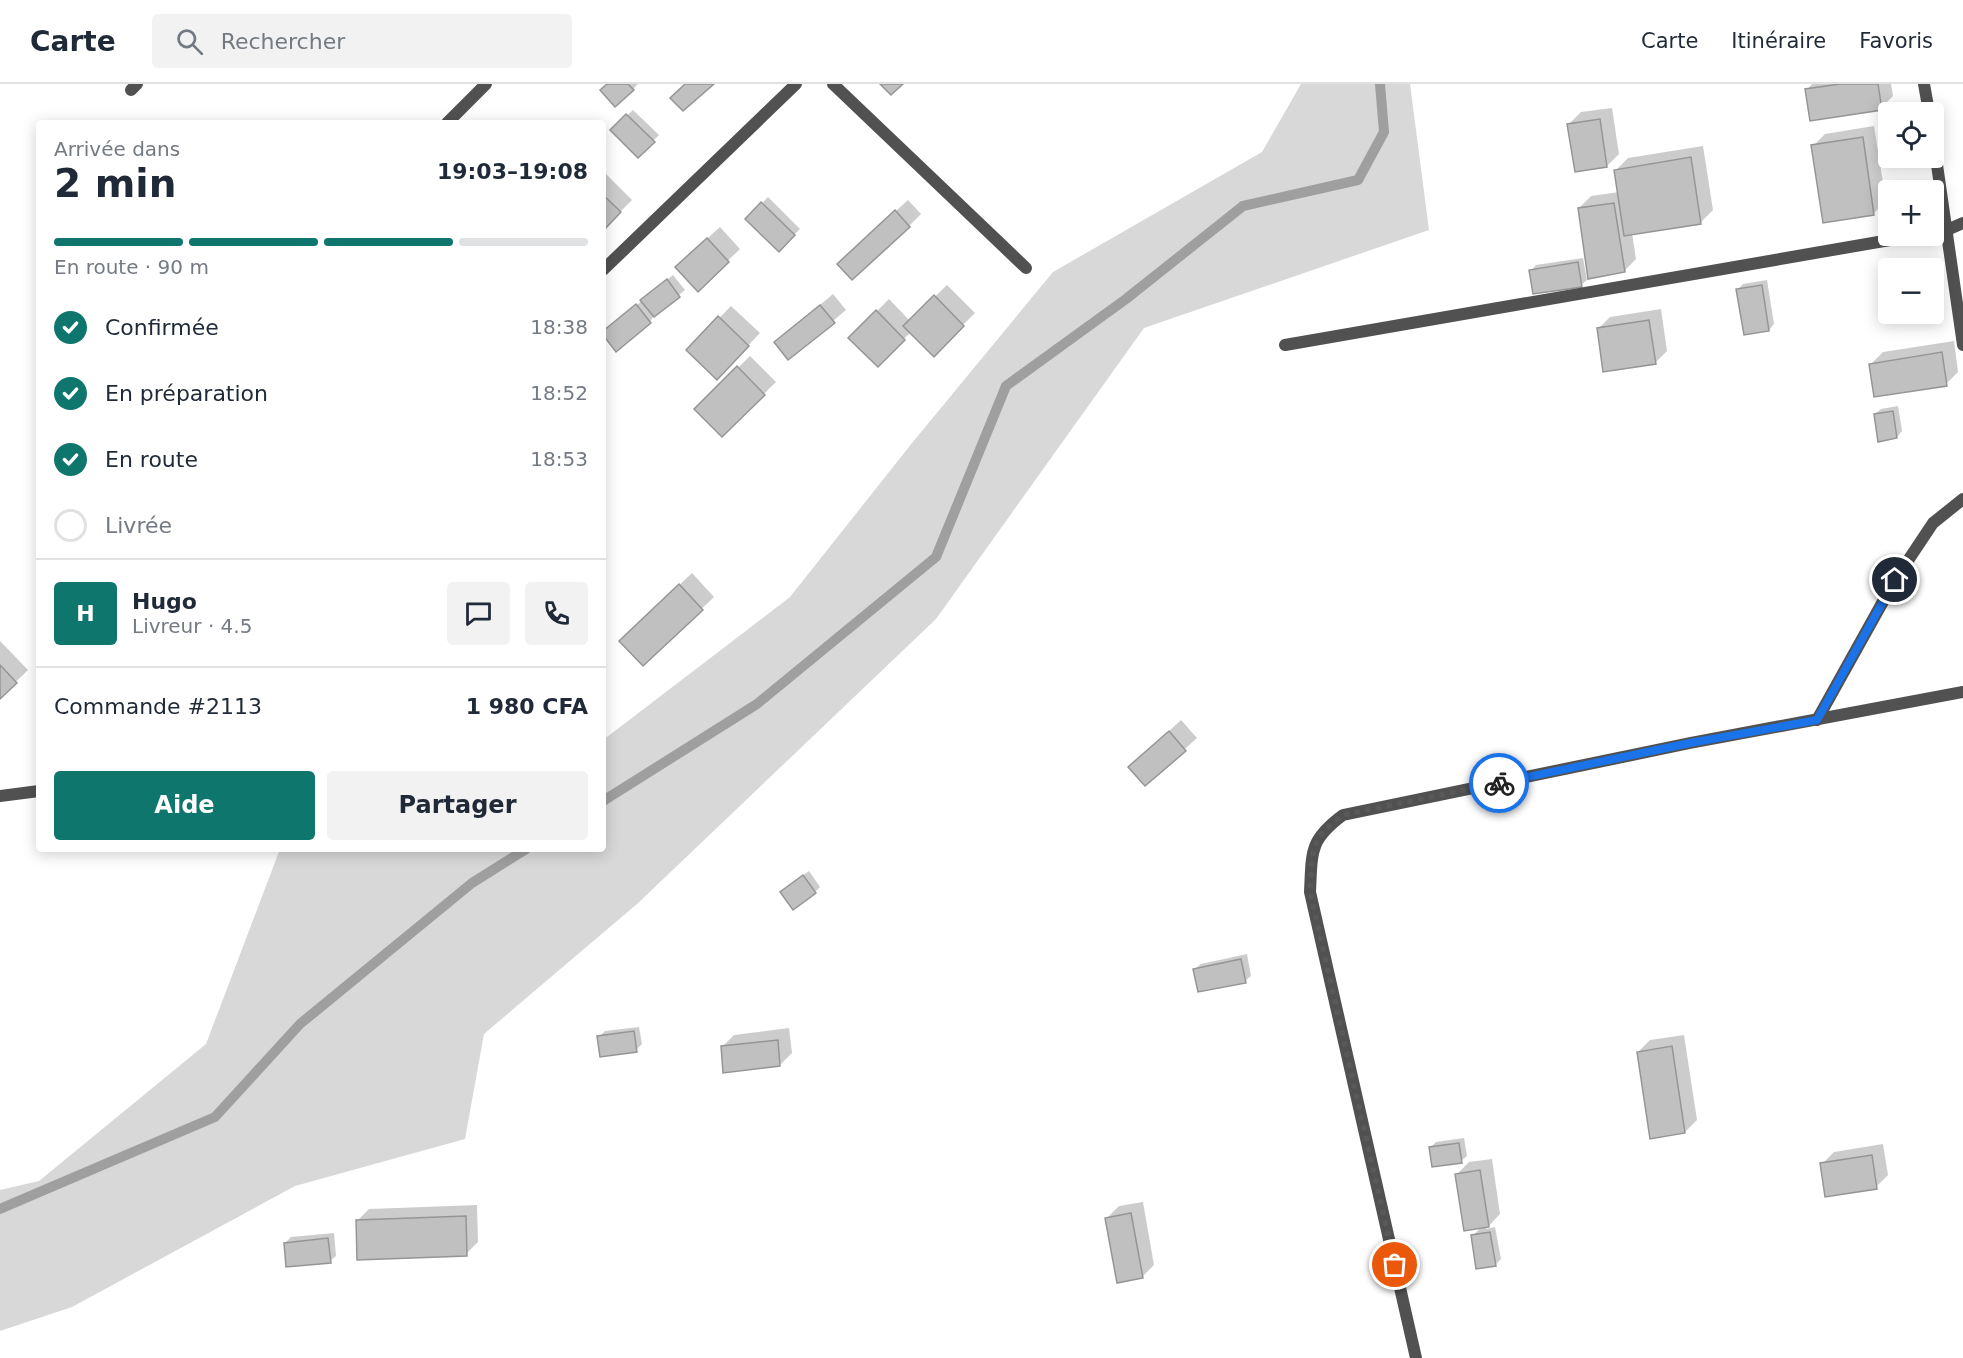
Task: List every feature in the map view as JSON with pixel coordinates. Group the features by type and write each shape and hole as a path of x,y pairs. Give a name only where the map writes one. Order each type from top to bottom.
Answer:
{"street":[{"path":"450,120 486,84"},
{"path":"606,267 796,84"},
{"path":"832,84 1026,268"},
{"path":"1924,84 1927,102"},
{"path":"1938,168 1963,345"},
{"path":"1944,230 1963,222"},
{"path":"1285,345 1878,242"},
{"path":"1817,720 1895,580 1933,523 1963,499"},
{"path":"1416,1358 1310,892 1312,854 1322,831 1343,815 1690,743 1963,692"},
{"path":"0,796 36,791"}],"shaded area":[{"path":"1301,84 1410,84 1429,230 1144,328 936,619 637,904 484,1034 465,1139 295,1186 72,1307 0,1331 0,1190 39,1181 206,1044 279,852 606,852 606,738 790,597 912,443 1053,272 1262,152"}],"building":[{"path":"607,84 628,84 634,90 615,107 600,90"},
{"path":"685,84 714,84 683,111 670,98"},
{"path":"880,84 903,84 891,95"},
{"path":"1840,84 1878,84 1881,102 1878,102 1878,111 1810,121 1805,89"},
{"path":"626,114 655,142 638,158 610,130"},
{"path":"1600,119 1607,167 1575,172 1567,124"},
{"path":"1863,137 1874,215 1823,223 1811,145"},
{"path":"1691,157 1701,224 1624,236 1614,170"},
{"path":"606,198 621,212 606,228"},
{"path":"761,202 795,235 779,252 745,219"},
{"path":"1614,203 1625,272 1588,279 1578,208"},
{"path":"895,210 910,227 852,280 837,264"},
{"path":"707,238 729,262 698,292 675,267"},
{"path":"1578,262 1582,287 1533,294 1529,270"},
{"path":"667,279 680,297 654,317 640,300"},
{"path":"1762,285 1769,331 1744,335 1736,289"},
{"path":"934,295 964,326 934,357 903,326"},
{"path":"636,304 651,323 616,352 606,339 606,329"},
{"path":"820,305 835,323 788,360 774,342"},
{"path":"876,310 905,340 878,367 848,338"},
{"path":"718,316 749,346 717,380 686,350"},
{"path":"1649,320 1656,364 1603,372 1597,328"},
{"path":"1942,352 1947,386 1874,397 1869,364"},
{"path":"737,366 765,395 722,437 694,409"},
{"path":"1893,411 1897,438 1878,442 1874,414"},
{"path":"679,584 703,610 643,666 619,641"},
{"path":"0,665 17,683 0,699"},
{"path":"1169,731 1186,751 1145,786 1128,767"},
{"path":"803,875 816,893 793,910 780,892"},
{"path":"1241,959 1246,983 1198,992 1193,969"},
{"path":"634,1031 637,1052 600,1057 597,1036"},
{"path":"778,1040 780,1066 723,1073 721,1046"},
{"path":"1672,1046 1685,1133 1650,1139 1637,1052"},
{"path":"1459,1143 1462,1163 1432,1167 1429,1147"},
{"path":"1872,1155 1877,1189 1825,1197 1820,1163"},
{"path":"1480,1170 1489,1227 1464,1231 1455,1174"},
{"path":"1131,1213 1143,1278 1117,1283 1105,1218"},
{"path":"466,1216 467,1256 357,1260 356,1220"},
{"path":"1490,1232 1496,1266 1476,1269 1471,1235"},
{"path":"328,1238 331,1263 286,1267 284,1243"}],"waterway":[{"path":"606,799 757,704 936,557 1006,386 1126,299 1243,206 1358,180 1384,132 1380,84"},
{"path":"0,1209 215,1117 300,1024 472,883 521,852"}],"way so far":[{"path":"1395,1265 1310,892 1312,854 1322,831 1343,815 1499,783"}],"route":[{"path":"1499,783 1690,743 1817,720 1895,580"}]}
